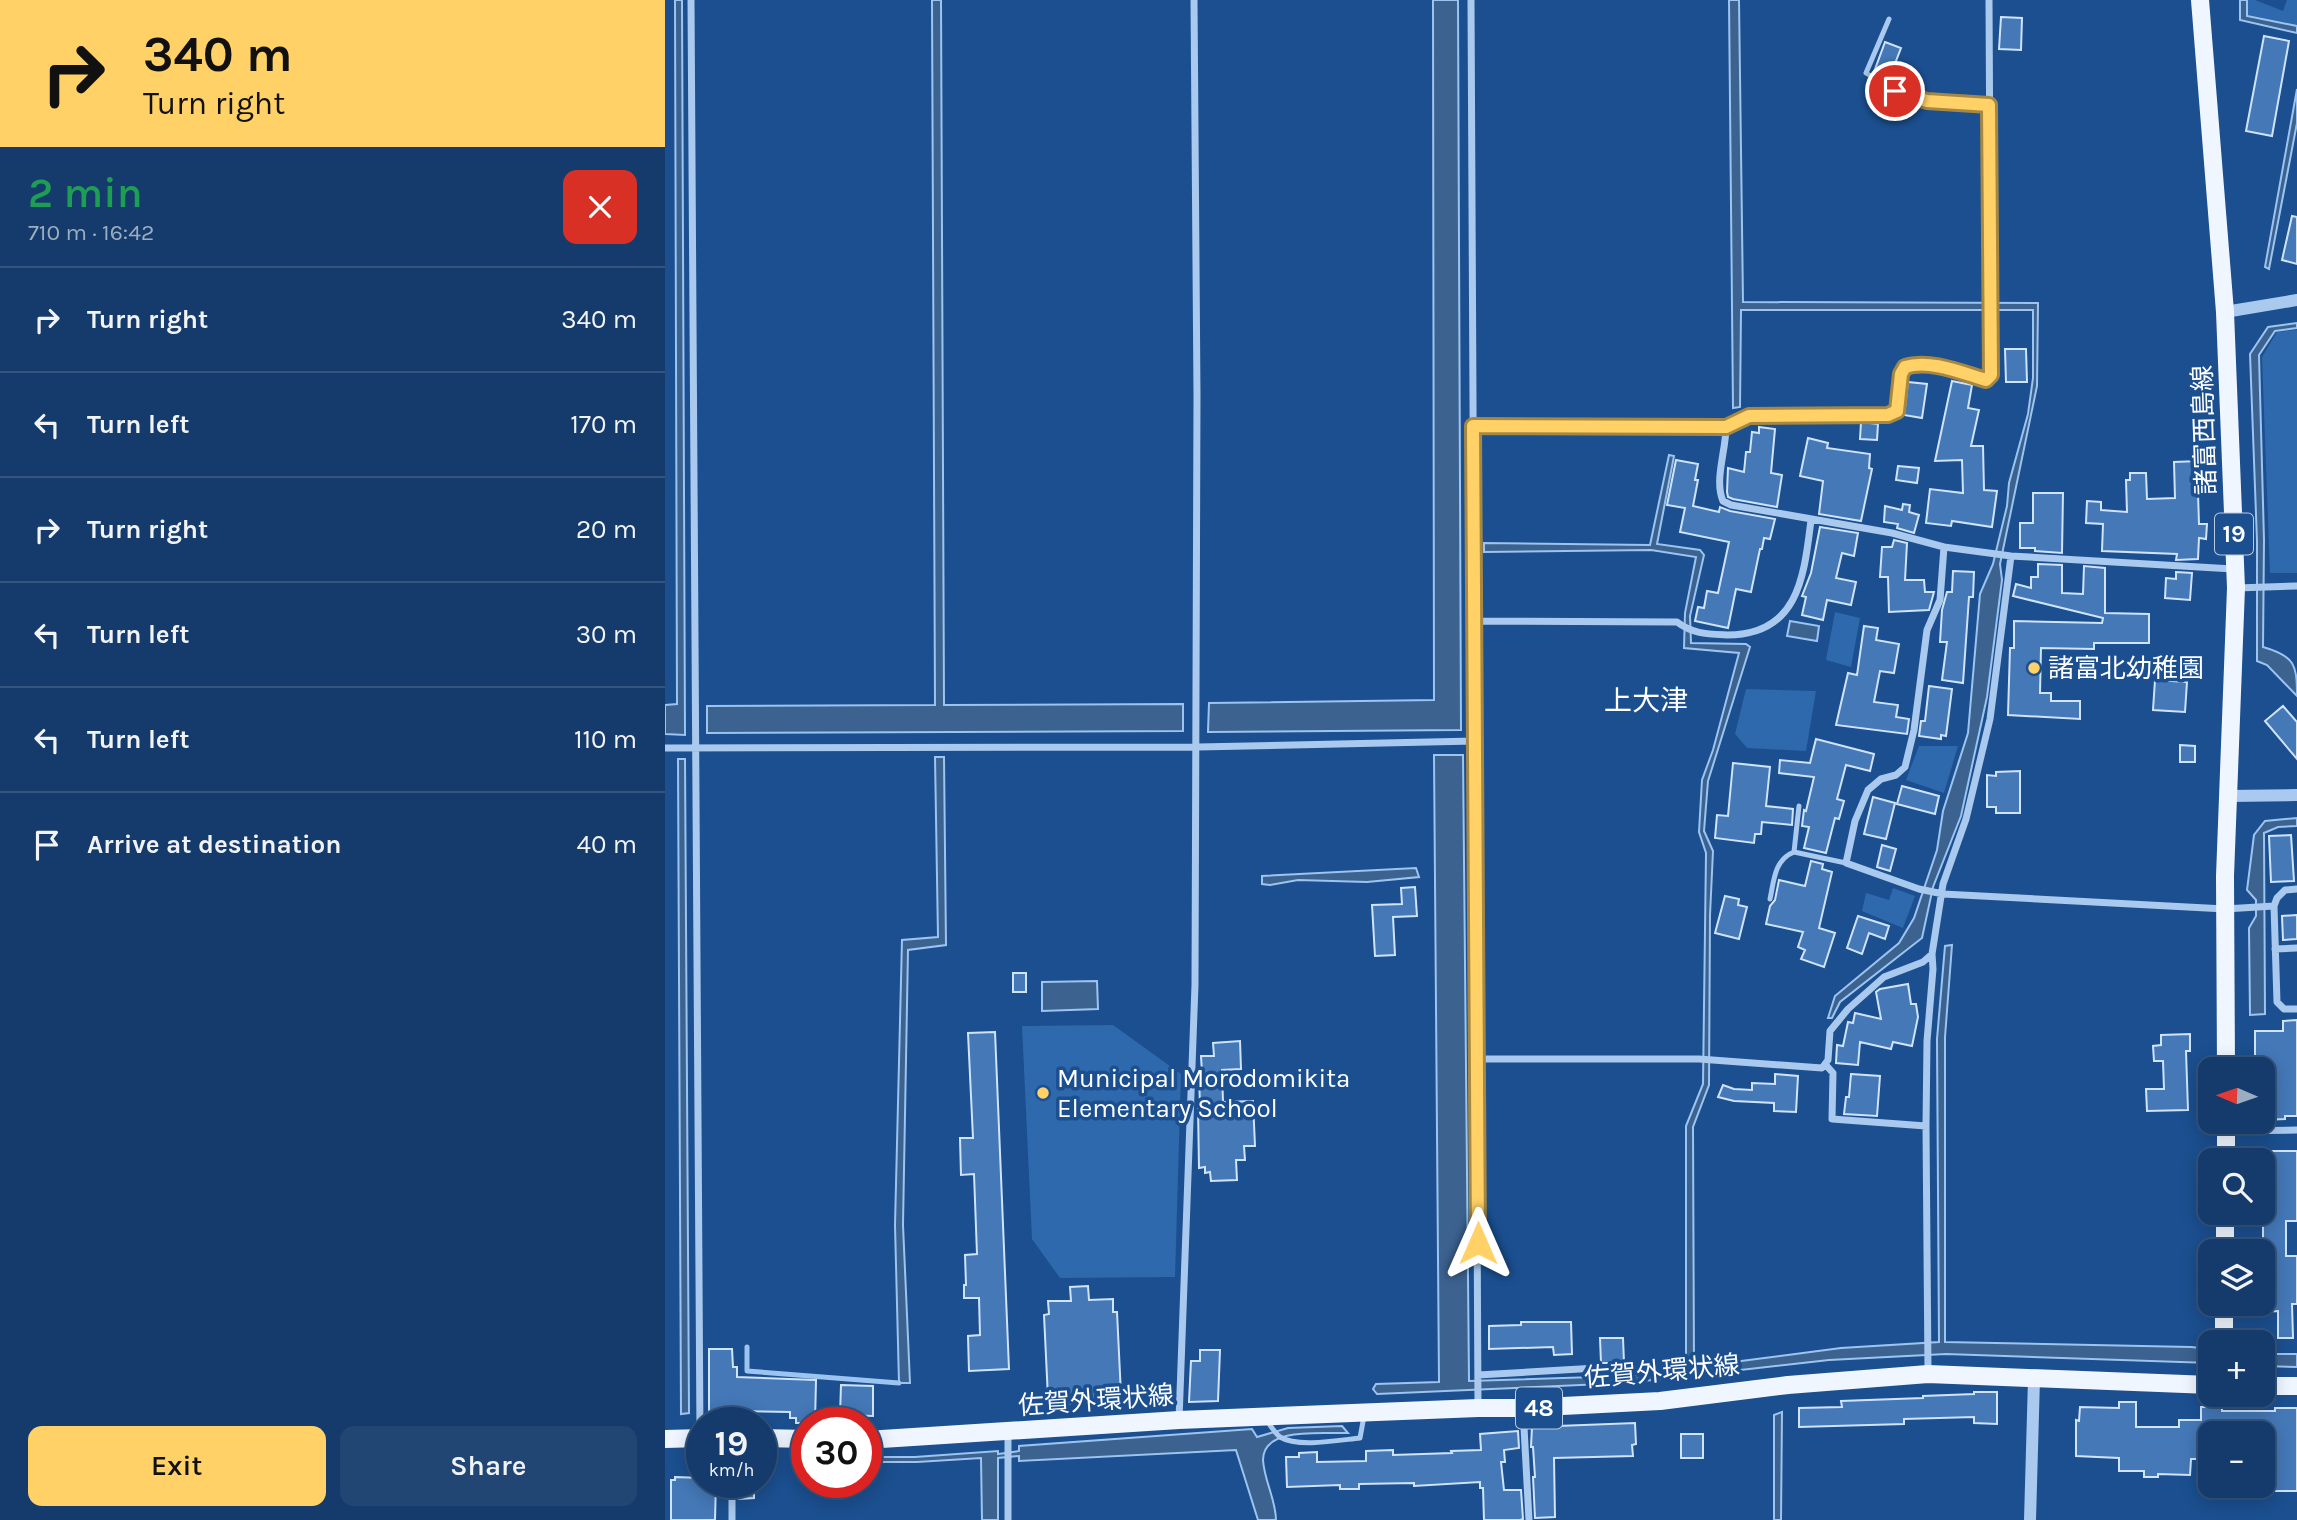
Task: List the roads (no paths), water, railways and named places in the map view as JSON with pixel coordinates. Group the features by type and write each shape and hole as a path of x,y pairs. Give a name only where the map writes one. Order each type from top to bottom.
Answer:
{"main road":[{"name":"諸富西島線","path":"2200,0 2225,312 2237,588 2225,909 2226,1057"},
{"name":"佐賀外環状線","path":"882,1439 1179,1420 1269,1424 1478,1400 1523,1408 1660,1401 1928,1366 2034,1379 2198,1385"},
{"path":"2275,1386 2297,1386"},
{"path":"665,1439 686,1438"}],"street":[{"path":"691,0 701,1407"},
{"path":"1179,1420 1181,1289 1195,985 1198,747 1194,0"},
{"path":"1471,0 1478,1400"},
{"path":"1473,426 1726,427 1749,416 1888,415 1897,411 1901,374 1905,367 1913,364 1986,380 1991,375 1989,0"},
{"path":"2225,312 2297,300"},
{"path":"1726,427 1726,446 1718,490 1723,501 1731,505 1892,533 1944,547 2008,556 2236,569"},
{"path":"1474,621 1677,622 1695,633 1739,635 1763,628 1784,615 1797,596 1805,568 1811,520"},
{"path":"1944,547 1940,600 1927,630 1914,730 1905,767 1896,775 1881,779 1868,790 1856,821 1846,863 1939,894 2225,909 2274,906"},
{"path":"1928,1366 1926,1126 1932,954 1939,894 1966,819 1990,719 2008,556"},
{"path":"2237,588 2297,586"},
{"path":"665,748 1198,747 1475,741"},
{"path":"2229,796 2297,795"},
{"path":"2297,889 2285,890 2274,906 2277,1002 2284,1009 2297,1009"},
{"path":"2275,949 2297,948"},
{"path":"1477,1059 1713,1059 1822,1068 1828,1060 1830,1031 1848,1009 1884,977 1923,962 1932,954"},
{"path":"1825,1064 1833,1073 1832,1119 1926,1126"},
{"path":"2275,1129 2297,1130"},
{"path":"1478,1376 1597,1368"},
{"path":"2030,1520 2034,1379"},
{"path":"1523,1408 1529,1520"},
{"path":"1008,1432 1008,1520"},
{"path":"732,1498 732,1520"}],"lane":[{"path":"1889,19 1866,73 1895,91 1927,101 1989,105"},
{"path":"1794,852 1799,806"},
{"path":"1770,900 1778,863 1787,855 1794,852 1846,863"},
{"path":"1269,1424 1282,1438 1296,1442 1360,1437 1365,1413"}],"waterway":[{"path":"747,1347 747,1371 899,1383"}],"place":[{"name":"諸富北幼稚園","path":"2034,668"},
{"name":"Municipal Morodomikita Elementary School","path":"1043,1093"}],"district":[{"name":"上大津","path":"1646,700"}]}
